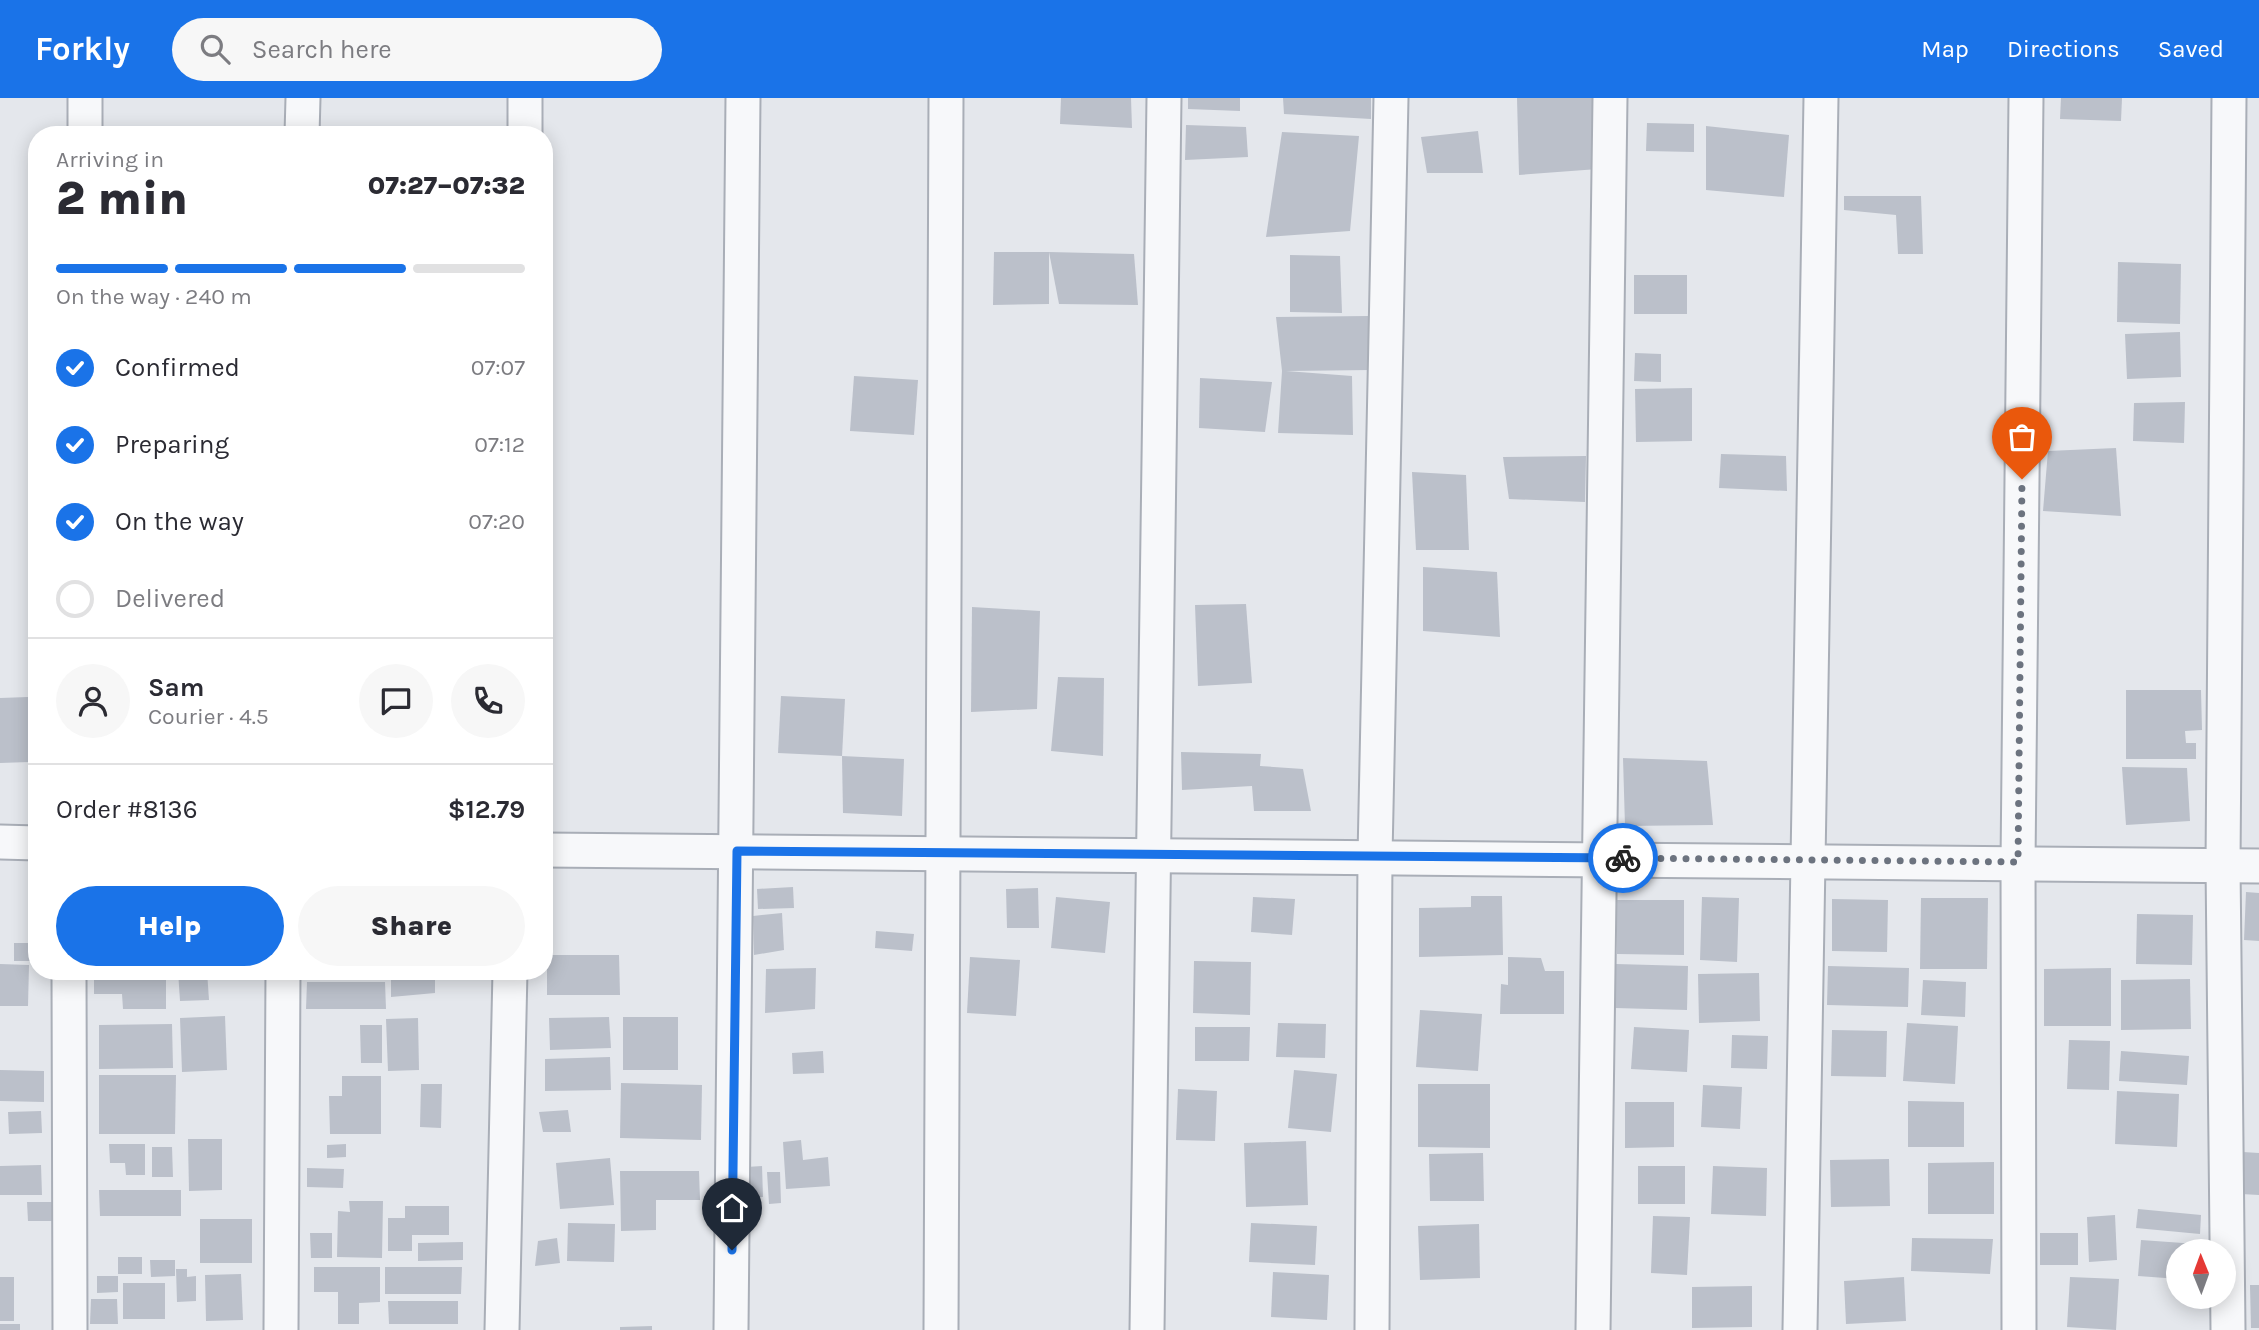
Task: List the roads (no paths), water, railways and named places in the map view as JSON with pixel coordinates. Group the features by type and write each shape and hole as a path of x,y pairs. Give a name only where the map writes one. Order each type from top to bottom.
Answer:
{"street":[{"path":"85,98 85,126"},
{"path":"302,126 303,98"},
{"path":"525,98 525,126"},
{"path":"731,1330 743,98"},
{"path":"941,1330 946,98"},
{"path":"1147,1330 1164,98"},
{"path":"1371,1330 1375,856 1391,98"},
{"path":"1593,1330 1597,858 1610,98"},
{"path":"1800,1330 1821,98"},
{"path":"2019,1330 2018,862 2026,98"},
{"path":"2228,1330 2223,865 2229,98"},
{"path":"0,842 28,843"},
{"path":"553,849 2259,866"},
{"path":"69,980 70,1330"},
{"path":"281,1330 283,980"},
{"path":"502,1330 510,980"}]}
